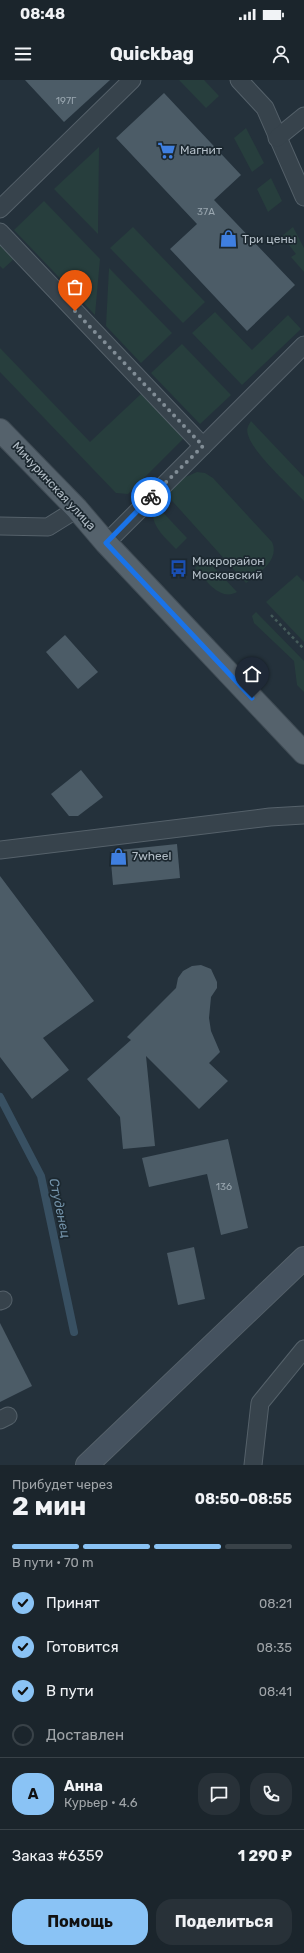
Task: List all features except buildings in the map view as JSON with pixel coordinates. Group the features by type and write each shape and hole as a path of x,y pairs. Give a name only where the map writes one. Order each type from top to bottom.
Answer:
{"main road":[{"name":"Мичуринская улица","path":"0,430 77,509 106,543 304,753"},
{"path":"87,1465 304,1258"}],"lane":[{"path":"0,208 132,80"},
{"path":"239,80 265,108 304,197"},
{"path":"277,138 304,116"},
{"path":"0,232 203,446"},
{"path":"106,543 304,345"},
{"path":"0,526 48,527 77,509"},
{"path":"0,850 270,817 304,815"},
{"path":"253,1465 260,1403 304,1349"}],"path":[{"path":"271,615 304,649"}],"green space":[{"path":"179,80 204,80 219,96 206,108"},
{"path":"246,128 264,163 252,172 234,138"},
{"path":"99,147 98,234 54,189"},
{"path":"271,178 282,201 268,212 257,189"},
{"path":"44,201 100,259 95,315 14,230"},
{"path":"133,227 205,302 183,323 110,248"},
{"path":"293,227 304,248 304,272 291,257 296,254 282,236"},
{"path":"0,242 15,258 3,269 0,266"},
{"path":"109,268 172,333 141,363 106,326"},
{"path":"215,312 252,350 288,315 301,329 242,385 192,333"},
{"path":"182,344 231,395 200,424 151,373"},
{"path":"0,348 90,442 142,393 184,438 128,494 116,493 0,372"},
{"path":"251,421 304,477 304,501 264,460 251,442 247,431"},
{"path":"197,472 205,473 213,478 272,542 274,549 271,560 267,566 246,583 165,493 181,479"},
{"path":"155,504 187,538 176,549 162,534 155,523 153,511"},
{"path":"206,559 237,592 225,594 219,592 208,583 195,568"},
{"path":"297,575 304,582 304,642 266,602"},
{"path":"256,612 304,661 304,692 297,685 294,661 254,623 252,616"}],"waterway":[{"name":"Студенец","path":"0,1097 41,1176 74,1332"}],"way so far":[{"path":"75,311 203,446 151,497"}],"place":[{"name":"Магнит","path":"167,150"},
{"name":"Три цены","path":"229,239"},
{"name":"Микрорайон Московский","path":"179,568"},
{"name":"7wheel","path":"119,856"}],"route":[{"path":"151,497 106,543 252,698"}]}
